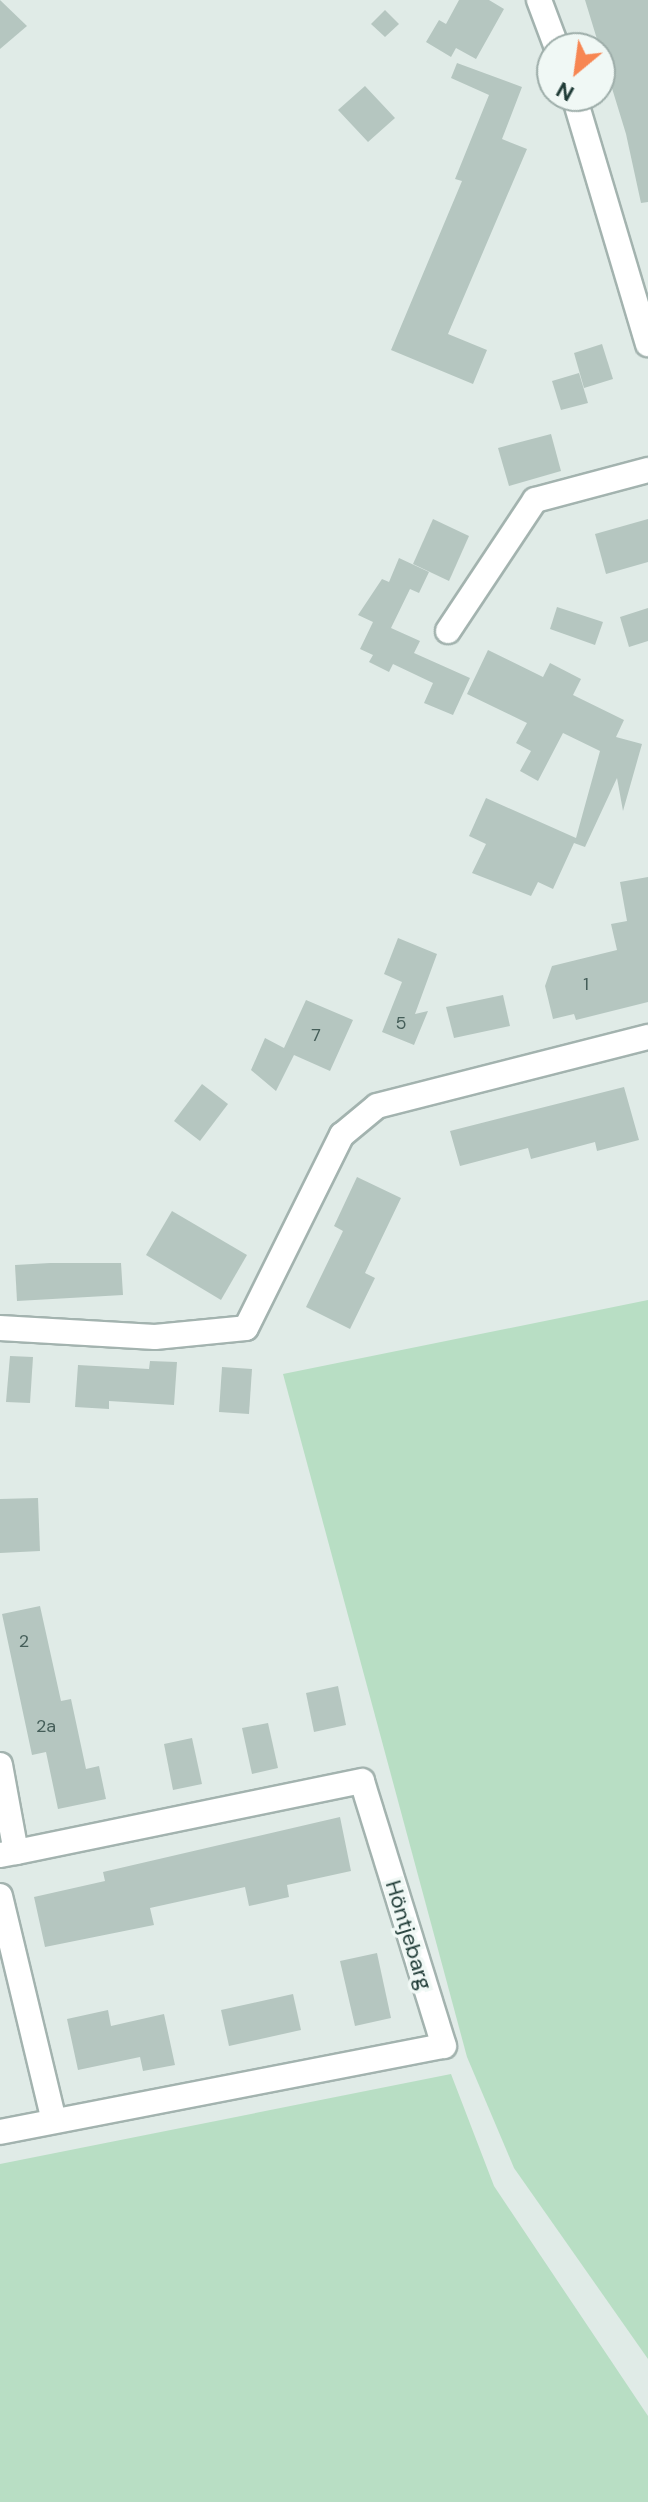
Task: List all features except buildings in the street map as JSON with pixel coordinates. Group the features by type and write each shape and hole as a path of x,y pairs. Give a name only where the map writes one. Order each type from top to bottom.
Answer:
{"street":[{"path":"539,0 551,32"},
{"path":"579,112 648,344"},
{"path":"448,631 535,500 648,470"},
{"path":"0,1328 155,1337 246,1328 342,1135 377,1106 648,1037"},
{"name":"Höntjebarg","path":"0,1765 8,1854 362,1781 444,2046 0,2132"},
{"path":"0,1896 54,2121"}],"green space":[{"path":"648,1300 648,2359 514,2168 467,2057 283,1374"},
{"path":"451,2074 494,2186 648,2416 648,2502 0,2502 0,2164"}]}
